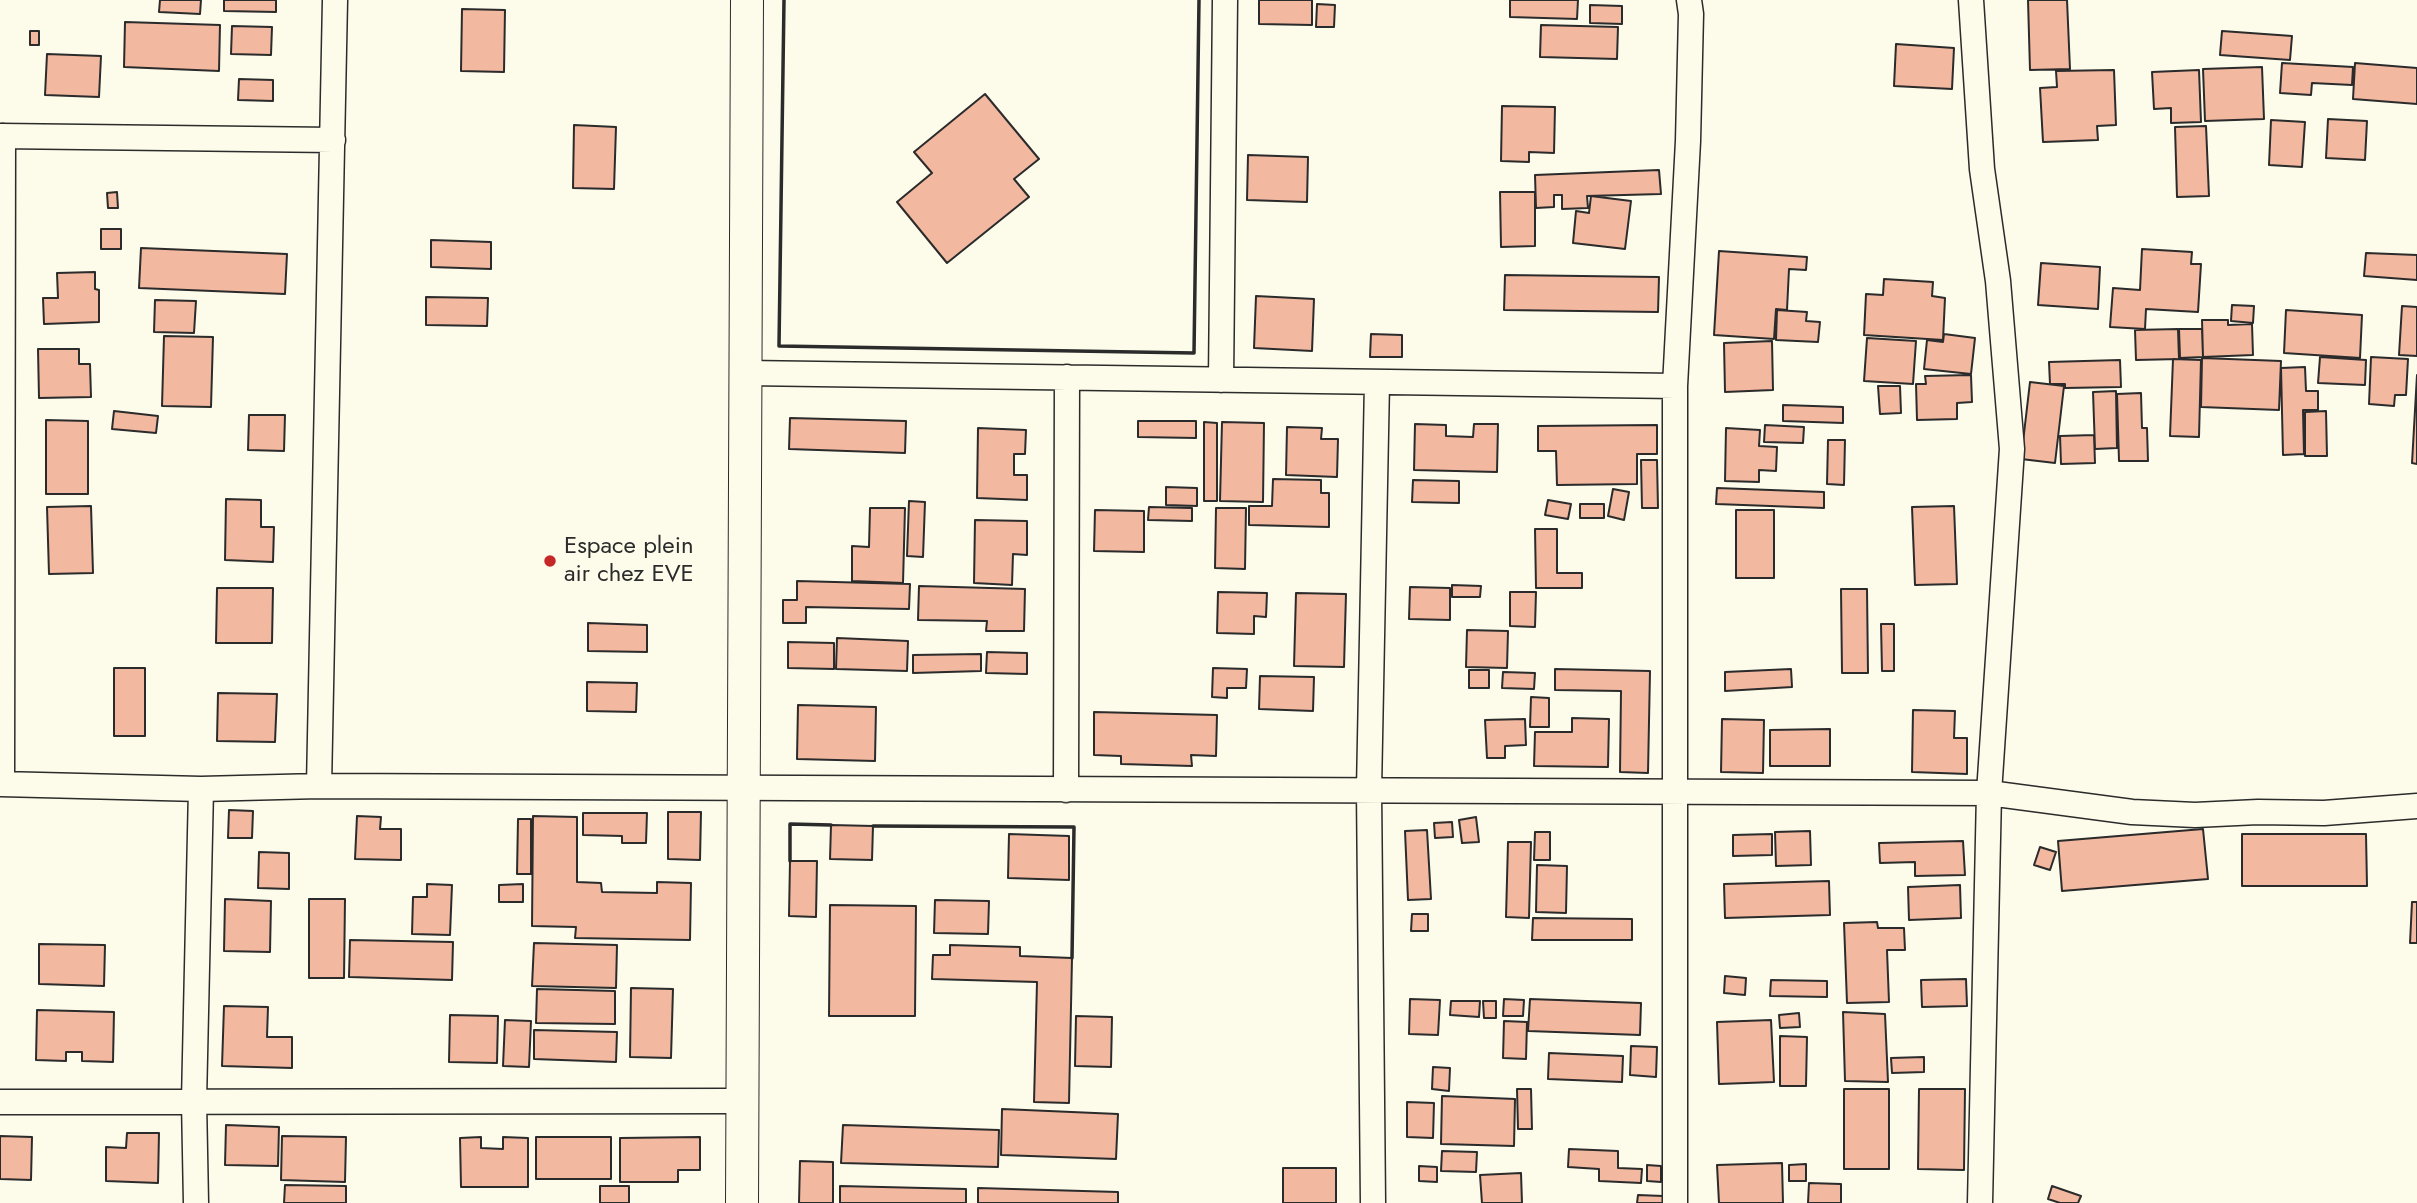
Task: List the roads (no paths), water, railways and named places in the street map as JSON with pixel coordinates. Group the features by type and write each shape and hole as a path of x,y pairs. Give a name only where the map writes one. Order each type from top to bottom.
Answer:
{"street":[{"path":"319,786 335,0"},
{"path":"742,1203 747,0"},
{"path":"1221,380 1225,0"},
{"path":"1675,1203 1675,386 1688,141 1689,0"},
{"path":"1971,0 1982,170 1998,281 2012,449 1989,793 1980,1203"},
{"path":"332,141 1,136 1,784 201,789 319,786 1989,793 2133,812 2195,815 2324,813 2417,806"},
{"path":"746,373 1675,386"},
{"path":"1066,790 1067,377"},
{"path":"1373,1203 1369,790 1377,382"},
{"path":"196,1203 194,1101 201,789"},
{"path":"0,1102 742,1101"}],"place":[{"name":"Espace plein air chez EVE","path":"550,561"}]}
